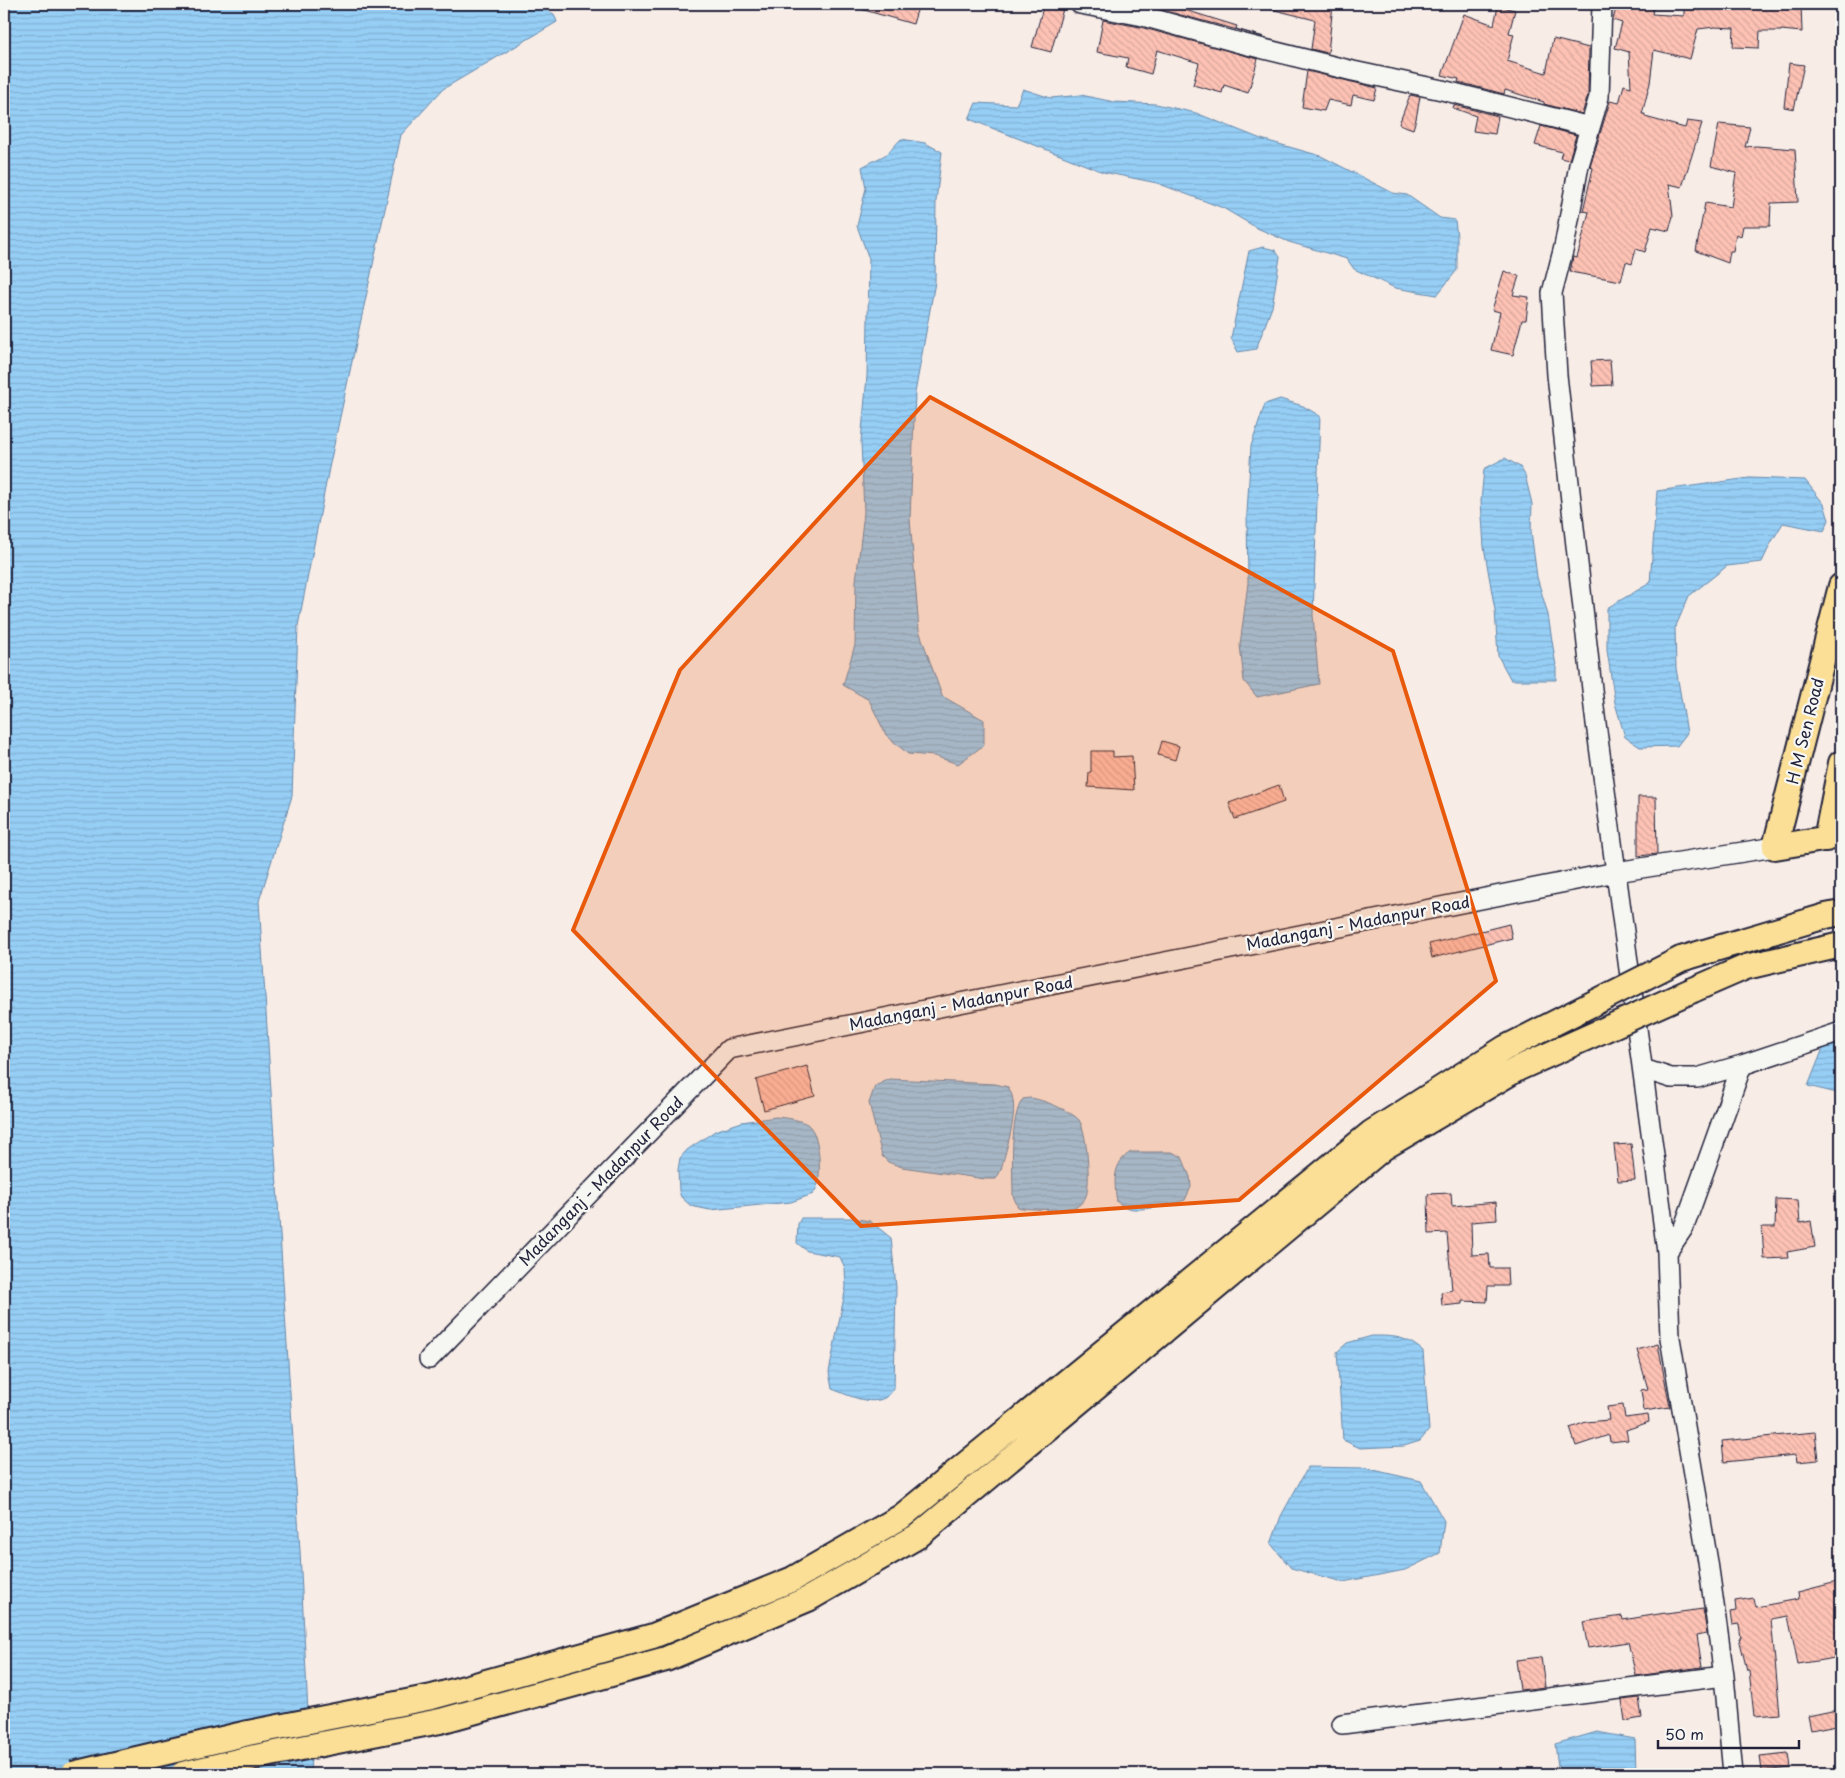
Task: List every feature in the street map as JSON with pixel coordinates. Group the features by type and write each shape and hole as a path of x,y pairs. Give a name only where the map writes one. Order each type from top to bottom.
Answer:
{"main road":[{"name":"H M Sen Road","path":"1775,847 1841,586"},
{"path":"1775,847 1834,837 1841,763"},
{"path":"74,1774 248,1733 432,1697 644,1639 793,1579 901,1517 1371,1133 1505,1048 1681,959 1833,914"},
{"path":"183,1774 255,1757 440,1721 656,1662 808,1599 918,1536 1383,1148 1519,1068 1693,990 1746,968 1836,946"}],"street":[{"path":"1080,4 1143,16 1268,50 1442,90 1590,128"},
{"path":"1602,4 1599,97 1579,165 1564,247 1552,293 1557,375 1595,716 1667,1252 1670,1338 1688,1435 1724,1676 1734,1774"},
{"name":"Madanganj - Madanpur Road","path":"429,1359 729,1049 1616,872 1775,847"},
{"path":"1643,1069 1671,1078 1697,1078 1742,1066 1841,1032"},
{"path":"1667,1252 1684,1227 1742,1066"},
{"path":"1342,1724 1724,1676"}],"highlighted area":[{"path":"930,397 1393,651 1496,981 1239,1200 861,1226 573,930 680,670"}],"water":[{"path":"4,4 533,4 554,14 557,22 443,89 401,135 329,468 298,626 292,796 259,901 300,1551 311,1774 4,1774"},
{"path":"1023,89 1051,98 1081,95 1114,102 1156,104 1196,113 1261,139 1321,156 1393,193 1407,195 1440,218 1455,220 1457,270 1437,295 1395,288 1354,269 1347,259 1289,242 1257,228 1223,208 1157,183 1103,172 969,119 976,103 1016,105"},
{"path":"901,139 925,143 942,152 936,201 935,282 915,393 910,519 919,630 942,696 984,720 984,745 958,764 934,756 908,754 886,735 869,700 843,685 855,645 856,581 864,512 861,442 867,376 869,259 857,226 866,188 862,167 887,154"},
{"path":"1263,247 1275,250 1280,257 1272,307 1256,349 1238,352 1231,338 1249,251"},
{"path":"1280,399 1303,406 1320,416 1313,615 1319,684 1257,697 1244,681 1240,645 1248,583 1247,513 1251,446 1265,404"},
{"path":"1505,458 1520,467 1525,475 1532,504 1531,531 1537,577 1548,615 1556,666 1556,680 1511,680 1498,656 1495,610 1484,547 1481,501 1484,469"},
{"path":"1749,478 1805,480 1824,504 1829,520 1824,531 1783,523 1762,562 1727,566 1689,596 1675,628 1676,668 1687,733 1677,746 1640,747 1625,737 1615,703 1607,650 1607,608 1650,583 1657,491"},
{"path":"1841,1045 1841,1094 1808,1086 1824,1046"},
{"path":"890,1079 995,1084 1008,1087 1014,1105 1012,1127 1001,1170 996,1179 902,1167 888,1162 882,1156 869,1103 875,1086"},
{"path":"1030,1098 1063,1109 1079,1120 1082,1126 1087,1158 1088,1181 1086,1196 1075,1207 1023,1208 1018,1207 1013,1196 1013,1145 1016,1118 1023,1099"},
{"path":"776,1117 803,1122 807,1124 815,1135 819,1170 818,1184 813,1194 791,1202 710,1210 691,1206 681,1197 678,1170 680,1158 687,1150 715,1131 742,1122"},
{"path":"1131,1152 1172,1152 1182,1157 1190,1177 1191,1187 1185,1200 1141,1209 1128,1208 1117,1202 1115,1181 1117,1168 1120,1162"},
{"path":"801,1218 851,1218 870,1221 891,1238 896,1287 894,1388 881,1399 874,1401 865,1400 832,1389 829,1372 846,1287 845,1268 840,1257 807,1251 797,1243 798,1224"},
{"path":"1372,1336 1399,1338 1411,1342 1423,1351 1429,1430 1420,1441 1404,1446 1360,1448 1343,1440 1337,1352 1347,1343"},
{"path":"1308,1467 1365,1468 1421,1481 1444,1521 1440,1553 1405,1570 1343,1582 1291,1568 1271,1544 1281,1516"},
{"path":"1597,1732 1635,1739 1636,1774 1559,1774 1555,1744"}],"building":[{"path":"857,4 919,4 913,24 857,8"},
{"path":"1044,4 1063,9 1051,52 1032,47"},
{"path":"1139,4 1183,4 1182,9 1237,26 1236,29 1264,37"},
{"path":"1272,4 1333,4 1328,53 1311,49 1315,20 1271,9"},
{"path":"1617,4 1654,4 1652,14 1684,16 1684,9 1701,10 1725,6 1725,4 1801,4 1802,32 1760,31 1759,48 1733,47 1734,28 1715,27 1698,29 1690,59 1654,50 1650,83 1642,114 1645,114 1645,117 1685,128 1687,121 1702,123 1682,187 1669,184 1673,216 1669,231 1652,227 1645,252 1636,249 1632,264 1626,262 1621,281 1570,272 1573,257 1577,258 1589,212 1583,211 1593,168 1590,167 1610,101 1619,103 1624,85 1631,87 1629,52 1615,48 1622,23 1613,20"},
{"path":"1498,6 1515,10 1509,33 1514,34 1507,61 1546,73 1553,39 1589,48 1588,95 1582,114 1544,104 1544,102 1505,90 1504,94 1458,82 1459,79 1442,75 1464,14 1494,25"},
{"path":"1103,20 1140,27 1258,59 1248,93 1224,85 1222,93 1193,85 1199,63 1157,50 1151,74 1126,67 1128,58 1097,52"},
{"path":"1789,63 1804,65 1794,109 1784,107"},
{"path":"1307,71 1377,88 1374,100 1353,95 1351,105 1328,100 1324,111 1302,107"},
{"path":"1410,95 1420,97 1413,129 1399,124"},
{"path":"1454,105 1498,116 1495,134 1473,131 1476,116 1453,108"},
{"path":"1719,124 1750,127 1745,147 1795,149 1798,202 1771,203 1770,226 1743,226 1741,236 1736,234 1733,251 1730,251 1728,263 1696,251 1705,203 1731,207 1736,173 1711,166"},
{"path":"1541,126 1576,135 1569,160 1560,158 1562,152 1535,145"},
{"path":"1504,271 1519,276 1513,295 1529,297 1526,320 1522,320 1513,355 1491,350 1500,312 1492,310"},
{"path":"1610,360 1612,385 1593,386 1591,361"},
{"path":"1162,741 1179,746 1175,760 1158,755"},
{"path":"1091,751 1113,751 1113,757 1132,756 1134,790 1088,787 1089,772 1091,772"},
{"path":"1279,785 1284,802 1235,819 1229,803"},
{"path":"1638,797 1656,797 1657,854 1638,856"},
{"path":"1509,924 1512,938 1432,958 1429,944"},
{"path":"807,1066 815,1096 764,1110 756,1080"},
{"path":"1631,1144 1635,1180 1618,1181 1614,1145"},
{"path":"1451,1193 1452,1206 1496,1202 1497,1220 1471,1222 1472,1255 1489,1254 1490,1268 1507,1268 1508,1286 1488,1286 1487,1302 1462,1301 1462,1304 1442,1306 1441,1292 1452,1290 1447,1233 1429,1234 1428,1194"},
{"path":"1776,1199 1798,1200 1800,1223 1811,1221 1815,1247 1787,1252 1788,1258 1764,1259 1762,1227 1775,1227"},
{"path":"1658,1344 1670,1407 1644,1411 1641,1390 1648,1389 1637,1350"},
{"path":"1623,1405 1625,1418 1648,1415 1649,1422 1626,1430 1628,1440 1610,1442 1609,1435 1576,1446 1570,1428 1586,1422 1609,1420 1607,1407"},
{"path":"1815,1432 1818,1460 1797,1462 1796,1455 1724,1462 1722,1441"},
{"path":"1837,1582 1841,1597 1841,1657 1798,1664 1788,1616 1771,1619 1780,1714 1754,1716 1749,1670 1747,1670 1739,1638 1741,1638 1739,1624 1732,1625 1730,1612 1736,1611 1735,1601 1754,1598 1756,1607 1799,1599 1798,1592"},
{"path":"1703,1609 1707,1633 1697,1635 1702,1667 1636,1676 1628,1642 1588,1648 1583,1622 1622,1616 1623,1620"},
{"path":"1541,1657 1545,1687 1520,1690 1516,1660"},
{"path":"1639,1698 1642,1718 1625,1721 1622,1700"},
{"path":"1841,1709 1841,1724 1811,1730 1808,1716"},
{"path":"1788,1753 1790,1768 1762,1771 1760,1756"}]}
